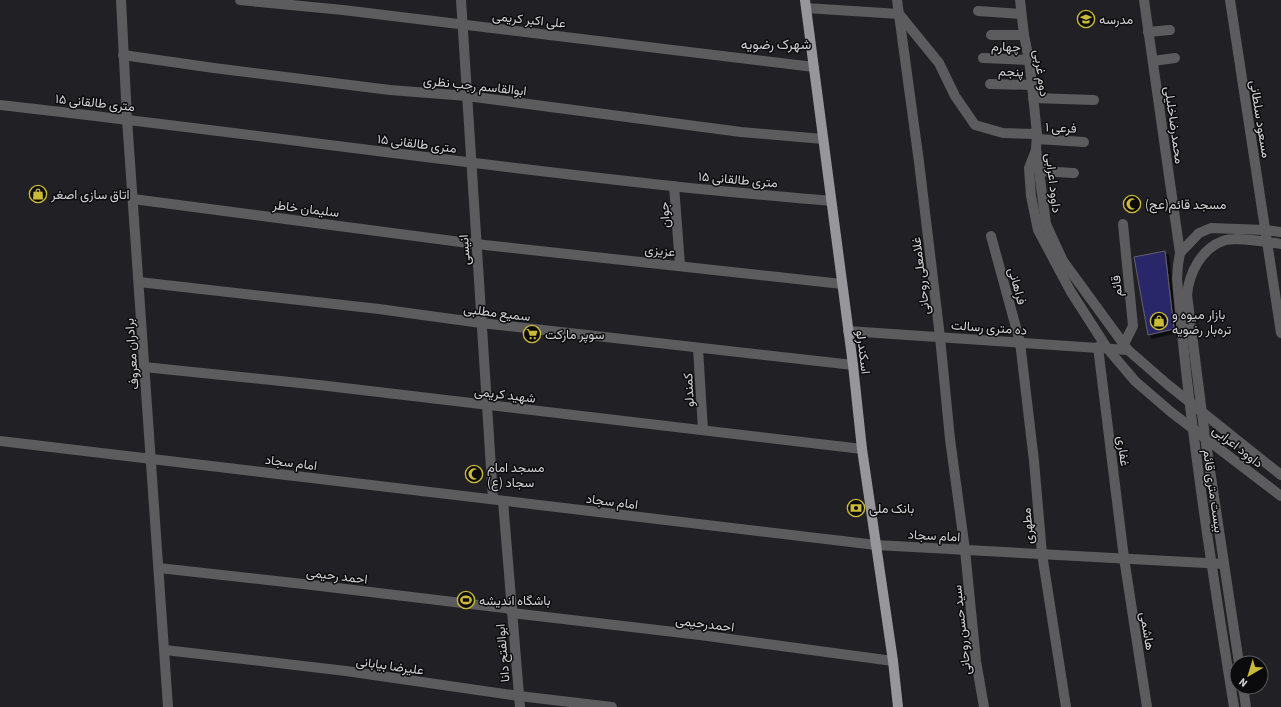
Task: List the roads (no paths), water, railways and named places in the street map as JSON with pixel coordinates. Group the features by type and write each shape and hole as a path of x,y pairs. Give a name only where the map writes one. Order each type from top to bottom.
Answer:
{"main road":[{"name":"اسکندرلو","path":"806,4 853,366 862,449 893,661 898,707"}],"street":[{"name":"برادران معروف","path":"120,0 168,707"},
{"name":"علی اکبر کریمی","path":"240,0 343,10 609,41 814,67"},
{"name":"انیسی","path":"461,0 481,323 487,404 498,500"},
{"name":"غلامعلی روحانی","path":"897,0 919,162 940,337 950,439 965,550"},
{"name":"دوم غربی","path":"1020,0 1024,35 1029,60 1037,141"},
{"name":"محمدرضاخلیلی","path":"1144,0 1180,253"},
{"name":"مسعود سلطانی","path":"1230,0 1281,333"},
{"path":"806,4 899,14"},
{"path":"978,11 1021,14"},
{"name":"فرعی ۱","path":"899,14 939,63 955,96 974,125 1037,141 1084,142"},
{"path":"1148,32 1170,30"},
{"path":"991,35 1024,35"},
{"name":"ابوالقاسم رجب نظری","path":"124,54 214,68 390,90 467,96 741,132 823,139"},
{"name":"چهارم","path":"983,58 1029,60"},
{"path":"1153,61 1176,58"},
{"name":"پنجم","path":"990,84 1032,85"},
{"path":"1033,98 1094,100"},
{"name":"۱۵ متری طالقانی","path":"0,105 127,119 674,186 831,201"},
{"name":"داوود اعرابی","path":"1037,141 1039,172 1046,224 1063,260 1126,347 1189,402 1281,475"},
{"name":"داوود اعرابی","path":"1037,141 1029,168 1031,196 1038,230 1102,348 1135,381 1281,496"},
{"path":"1039,172 1074,173"},
{"name":"جوان","path":"674,186 680,265"},
{"name":"سلیمان خاطر","path":"133,200 476,244"},
{"name":"قائم","path":"1123,224 1133,326 1126,347"},
{"path":"1180,253 1199,233 1211,228 1281,232"},
{"name":"فراهانی","path":"991,236 1020,342"},
{"name":"بیست متری قائم","path":"1238,655 1205,437 1187,295 1188,282 1196,264 1213,246 1223,240 1237,239 1281,244"},
{"name":"عزیزی","path":"476,244 680,265 842,284"},
{"name":"بیست متری قائم","path":"1180,253 1177,279 1189,402 1211,563 1234,707"},
{"name":"سمیع مطلبی","path":"139,282 379,309 481,323 853,366"},
{"name":"ده متری رسالت","path":"848,331 1102,348 1126,347"},
{"name":"مطهری","path":"1020,342 1034,461 1042,554 1066,707"},
{"name":"کمندلو","path":"698,348 703,430"},
{"name":"غفاری","path":"1102,348 1124,558"},
{"name":"شهید کریمی","path":"144,367 319,384 862,449"},
{"name":"امام سجاد","path":"0,441 876,545 1224,564"},
{"name":"ابوالفتح دانا","path":"498,500 512,611 520,707"},
{"name":"سید حسن روحانی","path":"965,550 976,661 984,707"},
{"name":"هاشمی","path":"1124,558 1146,707"},
{"name":"احمد رحیمی","path":"159,568 312,585 512,611"},
{"name":"احمدرحیمی","path":"512,611 893,661"},
{"name":"علیرضا بیابانی","path":"164,650 346,671 519,696 612,707"},
{"path":"1244,695 1246,707"}],"place":[{"name":"مدرسه","path":"1086,19"},
{"name":"اتاق سازی اصغر","path":"38,194"},
{"name":"مسجد قائم(عج)","path":"1132,204"},
{"name":"بازار میوه و تره‌بار رضویه","path":"1159,321"},
{"name":"سوپر مارکت","path":"532,334"},
{"name":"مسجد امام سجاد (ع)","path":"474,474"},
{"name":"بانک ملی","path":"856,508"},
{"name":"باشگاه اندیشه","path":"466,600"}],"district":[{"name":"شهرک رضویه","path":"776,44"}]}
